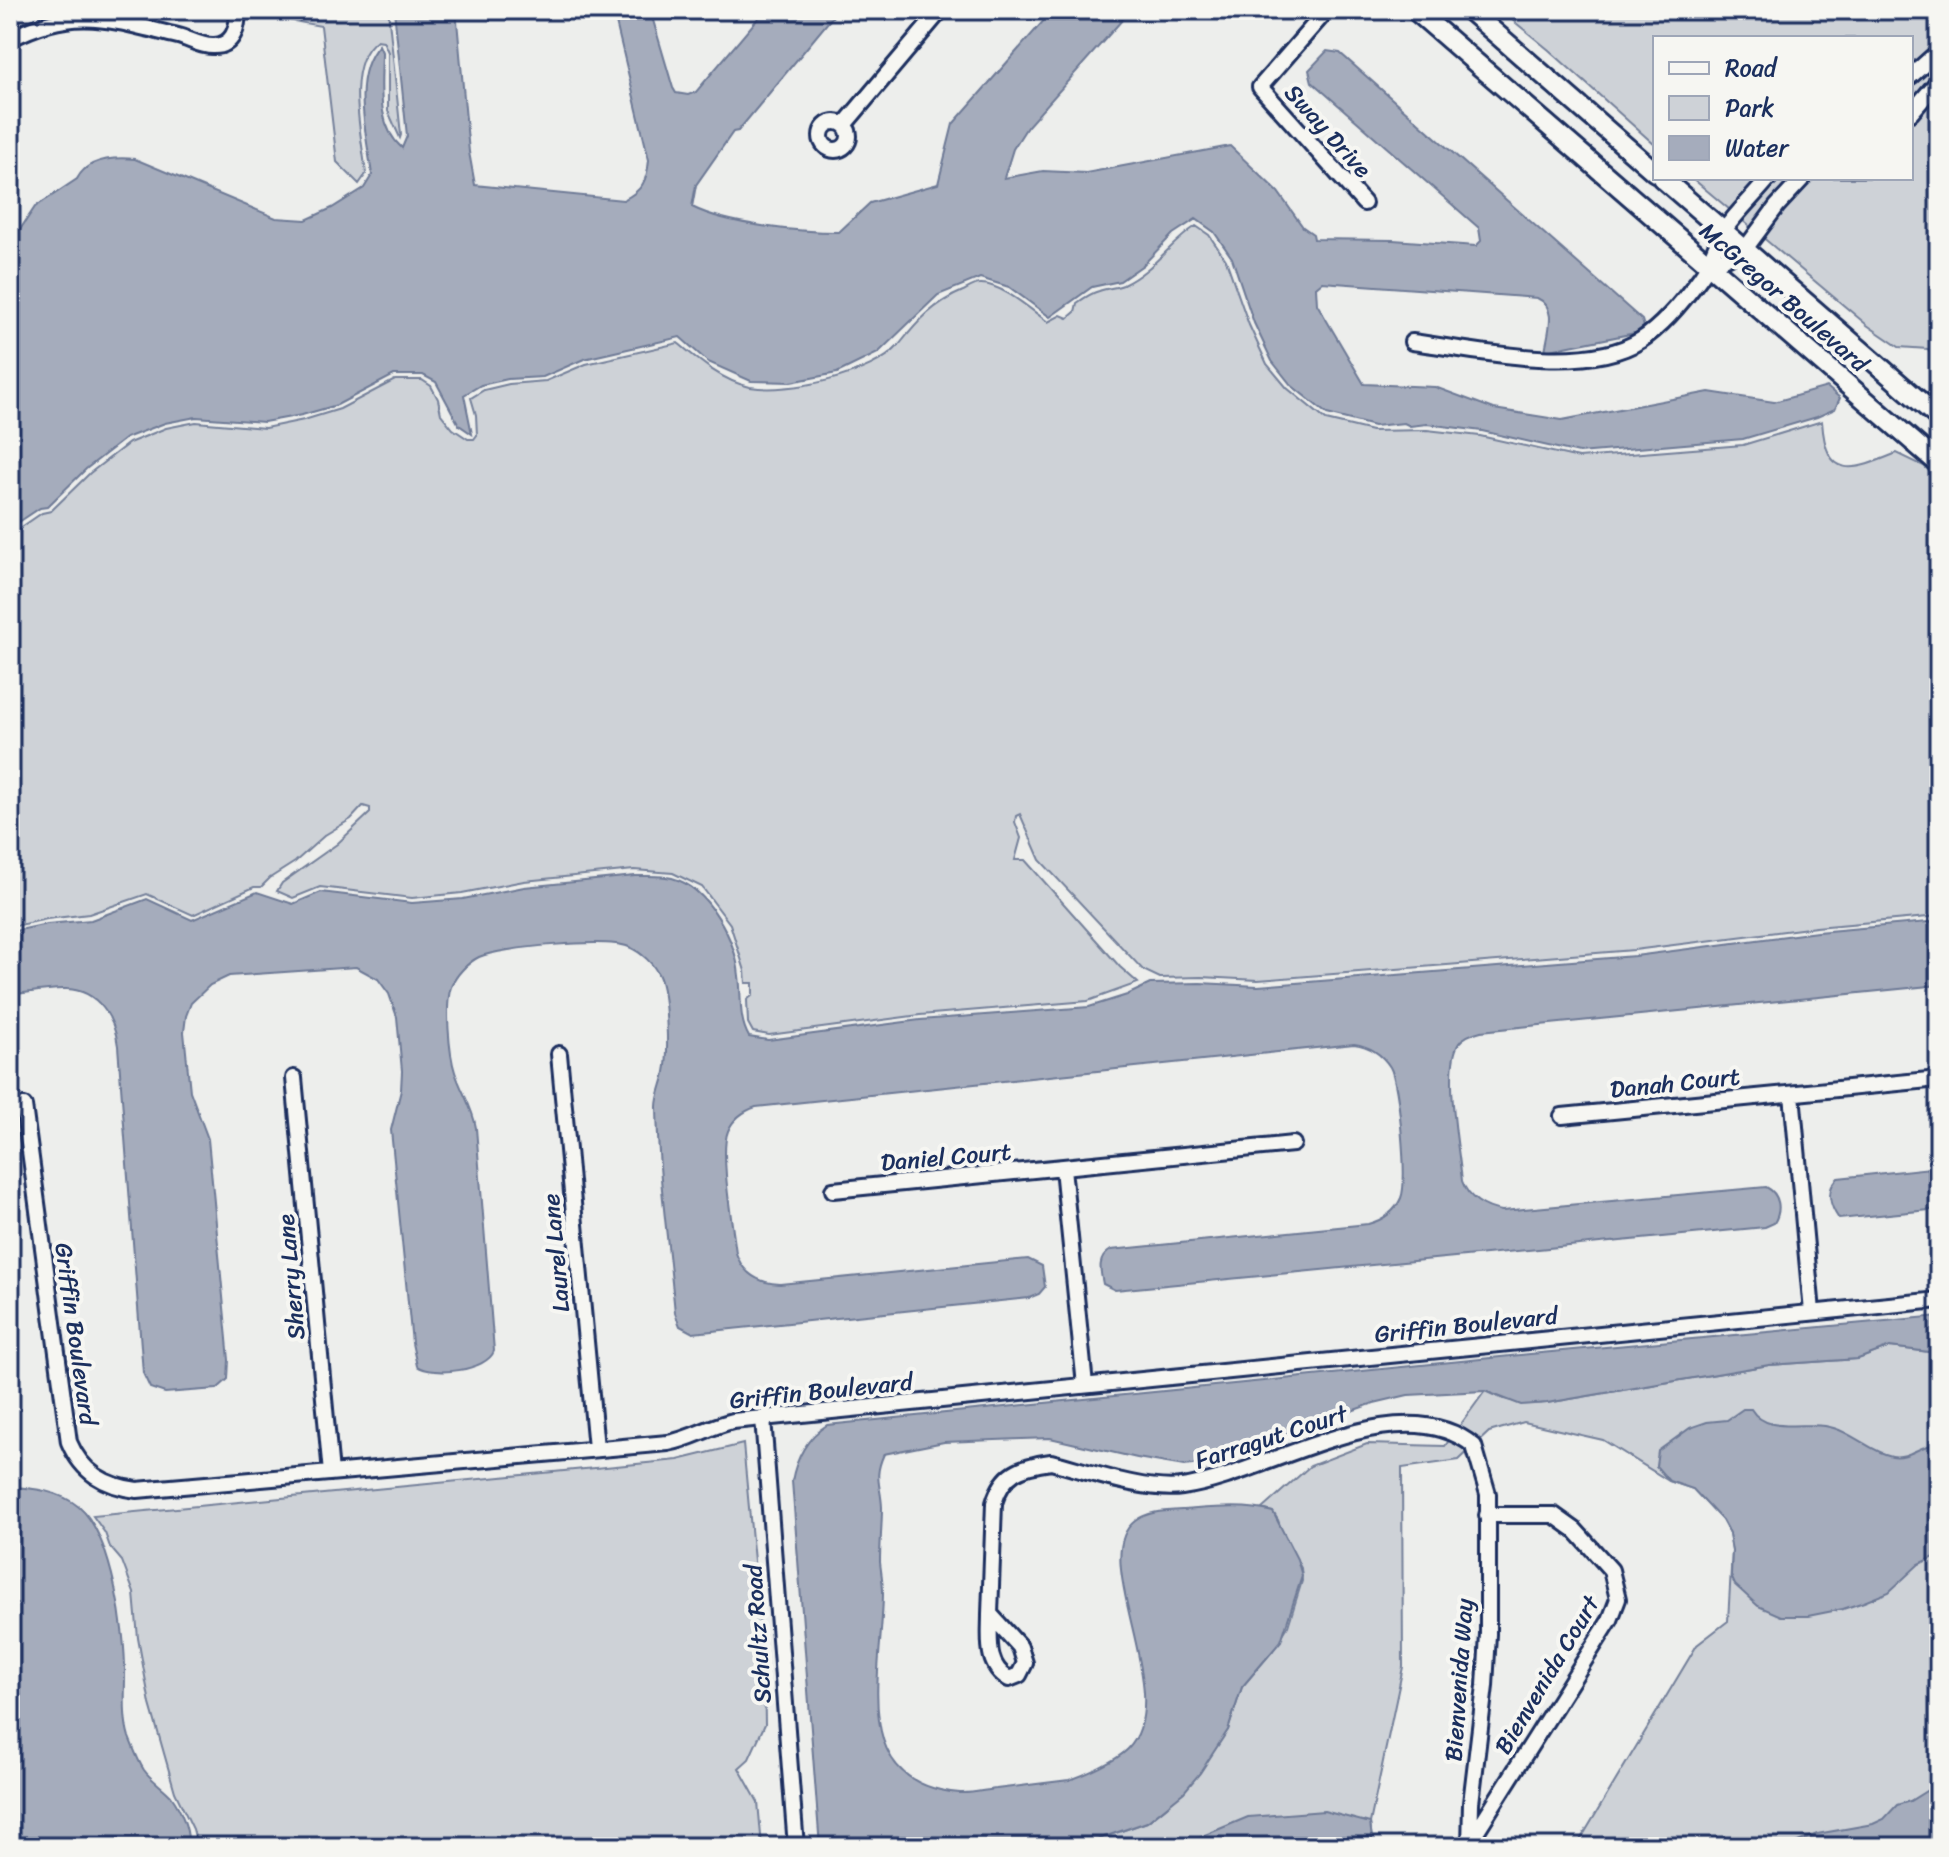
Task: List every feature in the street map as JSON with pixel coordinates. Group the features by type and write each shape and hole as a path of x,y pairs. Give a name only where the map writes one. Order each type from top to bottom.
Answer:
{"main road":[{"name":"McGregor Boulevard","path":"1415,10 1939,464"},
{"path":"1468,11 1653,170"},
{"name":"McGregor Boulevard","path":"1664,180 1939,418"}],"street":[{"path":"10,39 47,22 91,18 184,37 215,47 229,42 236,30 238,10"},
{"path":"844,125 941,10"},
{"name":"Sway Drive","path":"1327,10 1260,87 1364,203"},
{"path":"1913,74 1939,51"},
{"path":"1913,111 1939,80"},
{"path":"1412,342 1558,359 1611,352 1629,346 1655,329 1710,265 1723,231 1767,180"},
{"path":"1710,265 1745,249 1801,180"},
{"name":"Laurel Lane","path":"559,1054 596,1448"},
{"name":"Sherry Lane","path":"294,1078 331,1473"},
{"name":"Danah Court","path":"1562,1116 1939,1079"},
{"path":"1792,1094 1812,1312"},
{"name":"Griffin Boulevard","path":"24,1106 66,1430 74,1455 84,1468 109,1484 137,1490 683,1441 718,1424 763,1418 1939,1300"},
{"name":"Daniel Court","path":"833,1190 1293,1144"},
{"path":"1063,1168 1085,1385"},
{"name":"Schultz Road","path":"763,1418 796,1847"},
{"name":"Farragut Court","path":"990,1614 994,1503 999,1486 1011,1474 1031,1465 1051,1462 1151,1486 1183,1487 1375,1427 1411,1424 1445,1429 1474,1446 1488,1494 1487,1515"},
{"name":"Bienvenida Way","path":"1470,1844 1471,1803 1488,1634 1487,1515"},
{"name":"Bienvenida Court","path":"1470,1844 1610,1620 1618,1599 1611,1570 1575,1530 1554,1515 1487,1515"}],"green space":[{"path":"249,10 388,10 401,135 400,138 388,111 388,52 383,41 377,40 360,66 357,102 366,174 359,184 337,162 321,26 249,13"},
{"path":"1500,10 1921,10 1939,20 1939,374 1936,360 1928,349 1899,347 1867,325 1694,180 1913,180 1913,36 1653,36 1653,143"},
{"path":"1196,226 1209,235 1226,260 1249,325 1267,364 1287,388 1326,420 1372,431 1427,430 1480,436 1579,458 1743,445 1822,421 1829,454 1844,467 1867,464 1897,453 1924,466 1939,481 1939,916 1816,927 1634,950 1258,980 1160,978 1143,970 1040,860 1020,814 1015,822 1021,838 1015,860 1025,860 1120,967 1138,983 1088,1001 920,1015 769,1035 753,1032 748,1023 747,1000 753,995 753,983 746,983 730,924 702,887 673,873 634,870 524,881 462,893 412,898 320,887 293,898 277,891 282,883 337,844 370,813 370,808 363,806 351,819 325,835 261,887 254,887 193,915 147,894 89,914 10,927 10,535 42,513 51,511 90,473 129,443 166,428 196,422 265,428 304,420 340,409 395,380 422,380 431,386 441,414 453,429 468,439 474,439 477,435 476,415 471,398 484,390 546,381 586,364 678,343 711,369 740,384 766,388 807,385 851,373 887,356 935,307 978,284 1006,292 1048,322 1061,315 1068,318 1075,312 1077,303 1093,293 1134,279"},
{"path":"1890,1347 1929,1352 1939,1349 1939,1847 1576,1847 1697,1645 1728,1621 1732,1551 1729,1533 1722,1520 1693,1489 1669,1481 1603,1440 1524,1422 1489,1432 1459,1460 1402,1468 1403,1667 1370,1823 1373,1847 1087,1847 1101,1838 1147,1822 1167,1806 1228,1730 1242,1687 1272,1652 1288,1626 1302,1581 1301,1568 1278,1520 1273,1512 1262,1509 1310,1466 1367,1444 1445,1446 1485,1391 1515,1402 1547,1403 1769,1365 1858,1359"},
{"path":"743,1444 764,1667 765,1724 749,1759 739,1768 758,1802 762,1847 193,1847 193,1829 175,1792 150,1704 138,1638 134,1593 122,1561 110,1547 93,1516 678,1460"}],"water":[{"path":"394,10 456,10 469,152 475,185 623,200 642,184 649,160 613,10 650,10 673,88 676,93 688,95 696,92 765,10 838,10 738,131 733,132 696,185 692,207 724,218 764,226 839,232 870,203 938,184 953,124 1053,10 1131,10 1027,127 1013,149 1004,178 1043,171 1086,173 1230,146 1278,192 1314,239 1393,240 1476,246 1481,241 1479,228 1312,82 1309,70 1327,51 1340,53 1642,320 1644,327 1640,332 1545,351 1550,314 1548,307 1537,298 1322,282 1316,287 1317,304 1364,384 1435,387 1494,409 1562,420 1709,392 1774,402 1827,387 1840,398 1835,409 1817,417 1743,439 1579,453 1482,431 1427,424 1374,426 1327,414 1291,385 1272,361 1254,323 1232,258 1214,232 1196,219 1173,234 1143,265 1120,281 1092,287 1050,317 1009,287 980,278 938,295 878,353 837,373 791,382 751,381 708,362 680,337 584,359 543,377 508,379 481,385 464,395 472,434 459,425 436,382 423,375 394,375 337,405 302,415 264,422 196,417 165,423 126,438 86,469 47,507 40,508 10,528 10,237 21,228 35,207 77,179 88,167 119,158 135,159 276,218 306,220 332,208 364,188 372,175 364,125 363,90 370,58 379,45 382,52 382,103 387,127 402,148 407,136"},
{"path":"635,876 672,878 698,893 709,904 726,932 737,962 742,1015 749,1037 768,1040 920,1020 1089,1007 1150,984 1258,986 1635,956 1817,932 1939,921 1939,985 1481,1031 1459,1043 1454,1055 1452,1089 1462,1181 1468,1192 1483,1205 1502,1211 1766,1187 1777,1198 1779,1208 1774,1223 1765,1227 1115,1290 1103,1284 1101,1269 1103,1257 1111,1250 1368,1224 1388,1215 1401,1198 1404,1172 1396,1091 1390,1067 1383,1058 1365,1046 1354,1044 756,1107 739,1116 730,1127 725,1156 736,1253 752,1276 780,1284 1028,1259 1042,1266 1045,1287 1029,1298 693,1333 680,1326 675,1313 664,1210 657,1107 665,1072 667,1038 664,996 657,972 638,952 617,944 554,945 491,953 470,963 456,978 449,995 448,1017 453,1064 476,1128 494,1351 489,1358 471,1367 435,1371 417,1366 412,1343 391,1130 401,1090 402,1071 397,1017 389,994 378,979 356,967 229,976 210,985 191,1003 184,1032 190,1091 208,1139 229,1360 228,1379 217,1389 165,1393 150,1388 143,1373 118,1046 113,1026 96,1000 78,991 53,989 10,995 10,932 47,924 91,920 147,899 192,920 257,892 293,904 321,892 412,903 463,899 524,887"},
{"path":"1939,1167 1939,1209 1839,1219 1833,1209 1830,1193 1838,1178"},
{"path":"1939,1316 1939,1349 1929,1352 1890,1347 1858,1359 1769,1365 1547,1403 1521,1405 1485,1391 1408,1395 1374,1403 1201,1464 1184,1466 1137,1458 1050,1438 944,1442 884,1454 878,1475 882,1507 880,1562 883,1592 877,1688 879,1719 886,1746 900,1769 924,1785 964,1793 1069,1780 1100,1767 1128,1749 1141,1725 1144,1696 1121,1565 1123,1539 1140,1518 1164,1511 1216,1508 1251,1508 1273,1512 1297,1559 1302,1576 1281,1641 1242,1687 1228,1730 1184,1792 1147,1822 1101,1838 1087,1847 820,1847 792,1481 804,1449 827,1425"},
{"path":"1743,1409 1751,1409 1766,1422 1775,1424 1834,1428 1892,1456 1939,1444 1939,1555 1919,1564 1889,1592 1843,1609 1808,1616 1781,1616 1758,1606 1735,1585 1731,1576 1732,1551 1729,1533 1722,1520 1693,1489 1669,1481 1656,1466 1658,1451 1690,1428 1727,1420"},
{"path":"10,1487 46,1491 64,1497 79,1507 100,1539 120,1611 127,1730 144,1770 178,1807 186,1827 187,1847 10,1847"},
{"path":"1939,1783 1939,1847 1786,1847 1817,1834 1873,1824 1884,1819 1897,1805 1910,1801"},
{"path":"1324,1811 1370,1823 1373,1847 1184,1847 1248,1817"}]}
